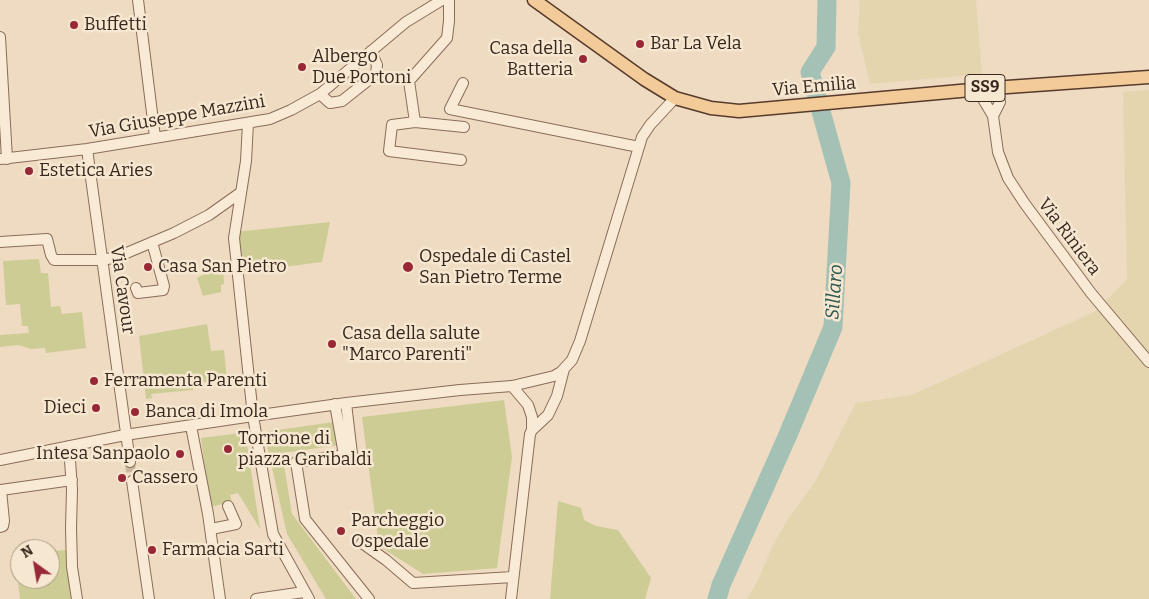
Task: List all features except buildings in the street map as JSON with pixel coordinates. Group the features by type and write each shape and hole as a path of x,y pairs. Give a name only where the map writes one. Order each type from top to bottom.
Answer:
{"main road":[{"name":"SS9","path":"534,0 644,79 675,98"},
{"name":"SS9","path":"981,89 1149,77"},
{"name":"Via Emilia","path":"675,98 711,108 739,111 981,89"}],"street":[{"path":"138,0 155,137"},
{"name":"Via Giuseppe Mazzini","path":"4,159 87,149 270,118 291,110 320,94 406,22 442,0"},
{"path":"415,122 409,81 447,38 449,0"},
{"path":"0,37 4,159"},
{"path":"320,94 330,103 342,101 376,74 377,65 371,51"},
{"path":"463,83 450,109 638,147"},
{"name":"Via Riniera","path":"993,116 1000,102 998,88"},
{"name":"Via Riniera","path":"981,89 983,99 993,116 998,152 1008,178 1091,293 1149,362"},
{"path":"0,460 125,435 335,404 512,386 554,376 564,370 572,360 580,341 642,137 650,125 675,98"},
{"path":"462,160 389,151 392,125 415,122 464,127"},
{"path":"248,123 246,161 234,238 246,335 253,416 273,534 307,595 256,599"},
{"name":"Via Cavour","path":"87,149 130,462"},
{"path":"0,242 47,238 54,260 102,260 117,257 209,215 240,193"},
{"path":"136,288 138,293 163,290 164,286 152,242"},
{"path":"532,430 548,415 557,396 564,370"},
{"path":"511,599 532,430 532,417 528,405 512,386"},
{"path":"346,403 348,454"},
{"path":"335,404 348,454"},
{"path":"191,426 210,529 220,599"},
{"path":"69,446 72,480 72,567 77,599"},
{"path":"348,454 296,462 305,519 369,599"},
{"path":"0,528 3,526 4,521 0,489 72,480"},
{"path":"132,482 149,599"},
{"path":"210,529 236,524 228,506"},
{"path":"362,543 413,582 513,577"}],"shaded area":[{"path":"860,0 976,0 982,74 870,84 858,33"},
{"path":"1149,90 1149,599 747,599 757,582 773,545 788,519 815,482 856,403 912,395 1096,311 1127,279 1123,92"},
{"path":"330,222 322,262 237,273 235,232"},
{"path":"39,259 41,273 48,273 51,307 60,306 62,314 82,312 86,348 46,353 45,348 31,349 18,345 0,347 0,335 29,333 28,326 22,326 20,304 6,305 3,261"},
{"path":"215,268 217,271 223,268 224,284 221,285 221,292 203,296 197,278"},
{"path":"207,324 211,351 224,350 227,380 193,383 193,390 151,394 152,398 146,399 139,336"},
{"path":"504,400 512,457 497,568 423,574 379,546 362,417"},
{"path":"334,422 339,445 282,453 292,514 356,599 326,599 287,534 264,432"},
{"path":"241,433 246,438 260,529 238,493 230,495 232,502 210,507 201,438"},
{"path":"558,501 581,508 584,520 596,526 618,530 651,578 645,599 550,599"},
{"path":"60,550 66,550 71,599 20,599 19,589 60,589"}],"waterway":[{"name":"Sillaro","path":"717,599 721,585 787,437 833,327 841,183 810,72 826,47 827,0"}],"tunnel":[{"path":"130,462 132,481"}],"place":[{"name":"Buffetti","path":"74,25"},
{"name":"Bar La Vela","path":"640,44"},
{"name":"Casa della Batteria","path":"583,59"},
{"name":"Albergo Due Portoni","path":"302,67"},
{"name":"Estetica Aries","path":"29,171"},
{"name":"Casa San Pietro","path":"148,267"},
{"name":"Ospedale di Castel San Pietro Terme","path":"408,267"},
{"name":"Casa della salute \"Marco Parenti\"","path":"332,344"},
{"name":"Ferramenta Parenti","path":"94,381"},
{"name":"Dieci","path":"96,408"},
{"name":"Banca di Imola","path":"135,412"},
{"name":"Torrione di piazza Garibaldi","path":"228,449"},
{"name":"Intesa Sanpaolo","path":"180,454"},
{"name":"Cassero","path":"122,478"},
{"name":"Parcheggio Ospedale","path":"341,531"},
{"name":"Farmacia Sarti","path":"152,550"}]}
